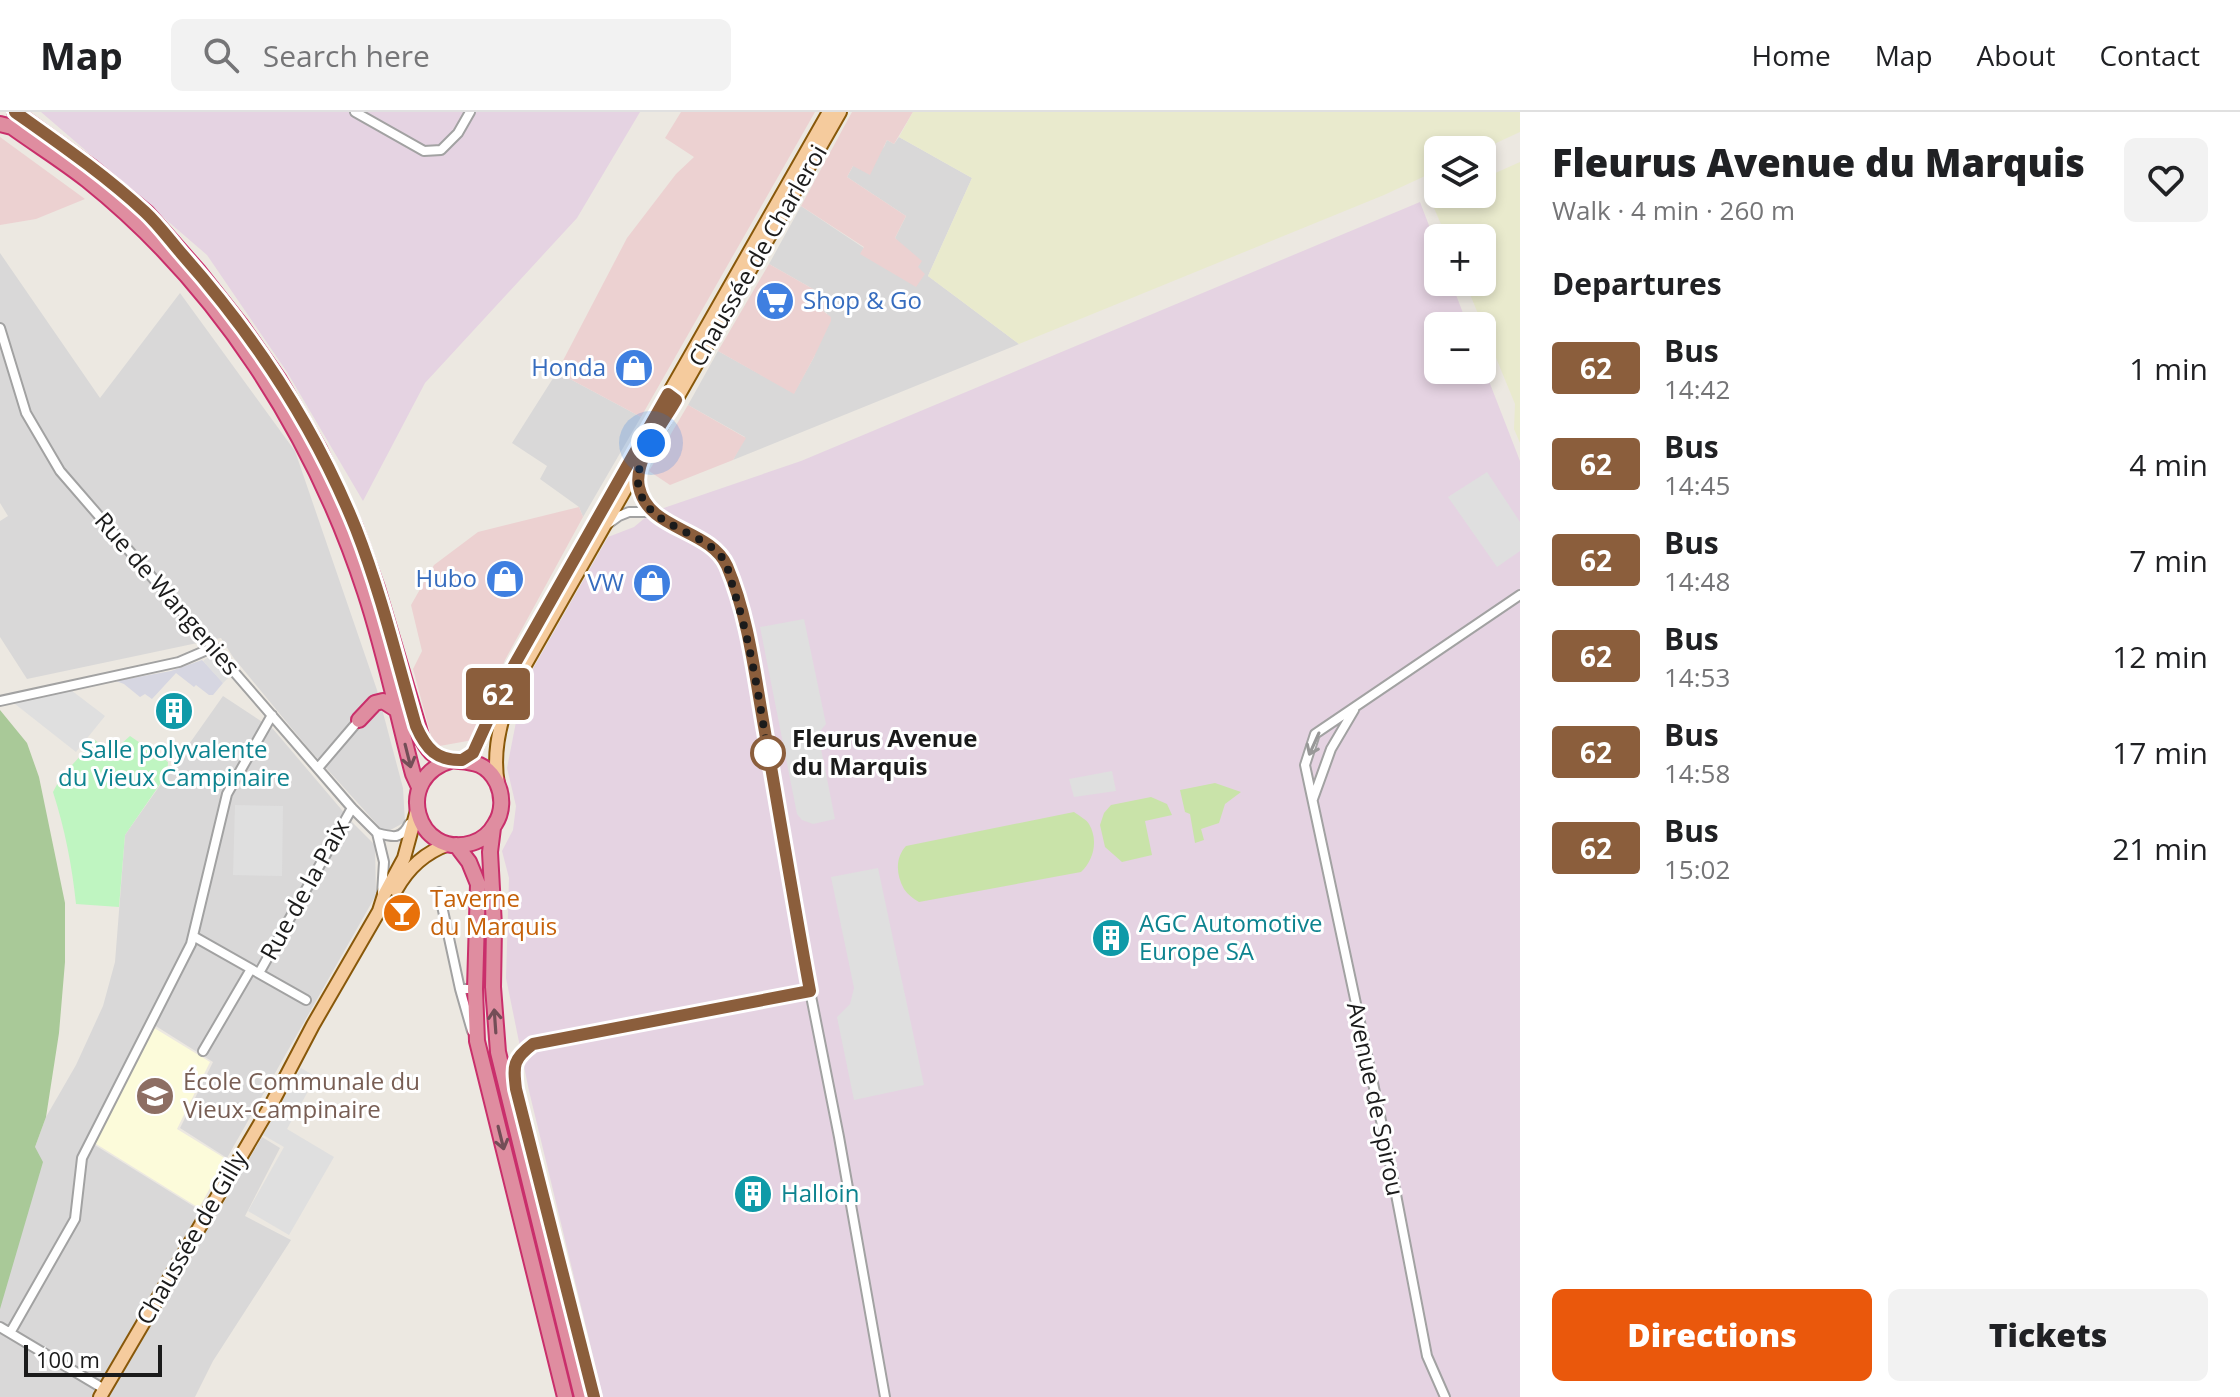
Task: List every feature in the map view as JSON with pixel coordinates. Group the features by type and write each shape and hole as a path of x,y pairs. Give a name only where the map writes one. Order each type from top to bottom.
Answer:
{"highway":[{"path":"15,112 90,166 147,213 240,324 279,380 319,449 355,527 377,588 422,739 431,753 472,762 488,771 498,786 501,807 490,844 493,987 498,1052 582,1397"},
{"path":"0,124 12,127 87,180 140,228 190,280 270,386 308,454 343,531 366,593 419,787"},
{"path":"359,720 375,703 383,701 397,710"},
{"path":"458,760 433,769 419,787 417,810 431,835 453,844 469,862 478,884 467,989 477,1041 565,1397"},
{"path":"453,844 477,841 493,828"}],"main road":[{"name":"Chaussée de Charleroi","path":"716,321 829,112"},
{"name":"Chaussée de Charleroi","path":"458,760 473,753 503,684 840,112"},
{"name":"Chaussée de Charleroi","path":"498,786 495,766 498,742 509,698 526,661 639,465 672,397"},
{"name":"Chaussée de Gilly","path":"379,911 404,858 417,810"},
{"name":"Chaussée de Gilly","path":"102,1393 271,1105 379,911 421,858 435,849 453,844"}],"street":[{"path":"355,112 424,151 441,150 458,133 470,112"},
{"name":"Rue de Wangenies","path":"0,328 26,413 60,471 377,833"},
{"path":"639,465 638,485 652,512 719,553 726,564 747,632 885,1397"},
{"path":"602,529 629,512 652,512"},
{"name":"Avenue de Spirou","path":"1445,1397 1427,1356 1389,1158 1305,765 1315,734 1520,595"},
{"path":"0,701 179,662 214,647"},
{"name":"Avenue de Spirou","path":"1312,799 1331,749 1356,707"},
{"path":"10,1333 75,1219 82,1158 191,944 227,794 272,715"},
{"path":"318,768 359,720"},
{"name":"Rue de la Paix","path":"203,1051 255,971 352,808"},
{"path":"384,895 384,862 377,833 395,837 405,833 417,810"},
{"path":"439,892 467,989"},
{"path":"193,936 306,1000"},
{"path":"594,1397 516,1089 514,1068 519,1055 533,1044 810,991"},
{"path":"0,1327 102,1393"}],"shaded area":[{"path":"41,112 640,112 577,218 425,383 363,501 287,372 207,255"},
{"path":"681,112 815,112 641,417 557,372 627,238 676,174 694,157 665,138"},
{"path":"852,112 913,112 894,144 887,140 870,175 853,166 847,177 906,216 895,238 922,261 918,267 925,274 916,287 860,254 864,247 801,206"},
{"path":"913,112 1520,112 1520,132 1496,143 1496,136 1424,136 1424,176 1019,344 928,276 972,178 899,137"},
{"path":"0,137 85,199 36,219 0,225"},
{"path":"899,137 972,178 928,276 1019,344 733,460 745,437 688,405 718,351 794,393 814,357 827,313 823,311 826,305 813,306 820,293 769,264 801,206 864,248 861,253 918,267 895,238 906,216 847,177 853,166 884,147 887,140 894,144"},
{"path":"1520,162 1520,443 1514,429 1515,404 1496,358 1496,312 1477,312 1471,296 1496,296 1496,224 1441,224 1434,208 1496,208 1496,173"},
{"path":"1420,202 1428,224 1424,224 1424,296 1456,296 1463,312 1424,312 1424,384 1490,384 1520,461 1520,1397 603,1397 529,1091 506,978 509,878 502,851 513,830 516,806 507,768 523,686 608,537 634,527 652,512 801,461"},
{"path":"0,253 100,398 180,293 295,451 377,690 403,788 405,822 385,833 308,748 221,638 27,679 0,637 0,521 8,516 0,503"},
{"path":"769,264 820,293 813,306 816,307 820,300 827,304 823,311 831,317 794,394 718,351"},
{"path":"557,372 641,417 583,517 579,507 540,479 547,466 512,443"},
{"path":"688,405 746,438 733,460 670,485 649,471"},
{"path":"1487,472 1520,522 1520,551 1497,567 1448,497"},
{"path":"579,507 583,517 505,660 473,740 434,747 413,669 422,651 411,605 434,565 478,532"},
{"path":"804,619 826,724 818,734 835,819 813,824 802,820 797,814 760,627"},
{"path":"210,656 229,677 223,683 203,661"},
{"path":"202,660 223,683 213,695 196,685 194,687 176,673 152,699 145,694 140,697 116,681 171,671"},
{"path":"67,687 105,716 76,752 10,700"},
{"path":"223,696 273,729 375,845 376,895 227,1158 180,1128 213,1062 151,1023 90,1142 214,1219 262,1137 280,1148 245,1216 291,1240 213,1361 195,1397 0,1397 0,1281 35,1147 46,1117 76,1065 103,1006 115,962 125,835"},
{"path":"1112,771 1116,791 1074,797 1069,779"},
{"path":"235,805 283,806 282,876 233,875"},
{"path":"878,868 924,1085 854,1100 837,1017 850,1004 854,988 831,877"},
{"name":"École Communale du Vieux-Campinaire","path":"151,1026 210,1062 177,1129 226,1159 199,1208 93,1142"},
{"path":"301,1068 316,1077 287,1129 334,1157 289,1235 248,1211 284,1147 263,1135"}],"green space":[{"path":"0,710 27,743 39,777 65,903 65,962 59,1033 46,1117 35,1147 43,1162 0,1309"},
{"path":"130,736 168,762 167,774 125,835 119,907 76,904 68,848 53,792 61,777 95,740 111,753"},
{"path":"1215,783 1241,792 1225,804 1219,823 1201,829 1204,840 1195,843 1190,814 1185,812 1180,790"},
{"path":"1151,797 1167,804 1172,815 1145,821 1152,855 1122,862 1105,847 1100,825 1104,813 1111,805"},
{"path":"1074,812 1088,822 1094,837 1089,862 1081,872 919,902 901,884 898,861 906,846"}],"bus line":[{"name":"62","path":"15,112 90,166 147,213 199,272 279,380 319,449 355,527 377,588 416,726 431,753 442,758 462,760 473,753 508,676 668,394 676,400 639,465 638,485 652,512 702,541 719,553 726,564 747,632 810,991 533,1044 519,1055 514,1068 516,1089 594,1397"}],"place":[{"name":"Shop & Go","path":"775,301"},
{"name":"Honda","path":"634,368"},
{"name":"Hubo","path":"505,579"},
{"name":"VW","path":"652,583"},
{"name":"Salle polyvalente du Vieux Campinaire","path":"174,711"},
{"name":"Fleurus Avenue du Marquis","path":"768,753"},
{"name":"Taverne du Marquis","path":"402,913"},
{"name":"AGC Automotive Europe SA","path":"1111,938"},
{"name":"École Communale du Vieux-Campinaire","path":"155,1096"},
{"name":"Halloin","path":"753,1194"}],"route":[{"path":"651,443 637,475 641,495 652,512 702,541 719,553 726,564 747,632 768,753"}]}
